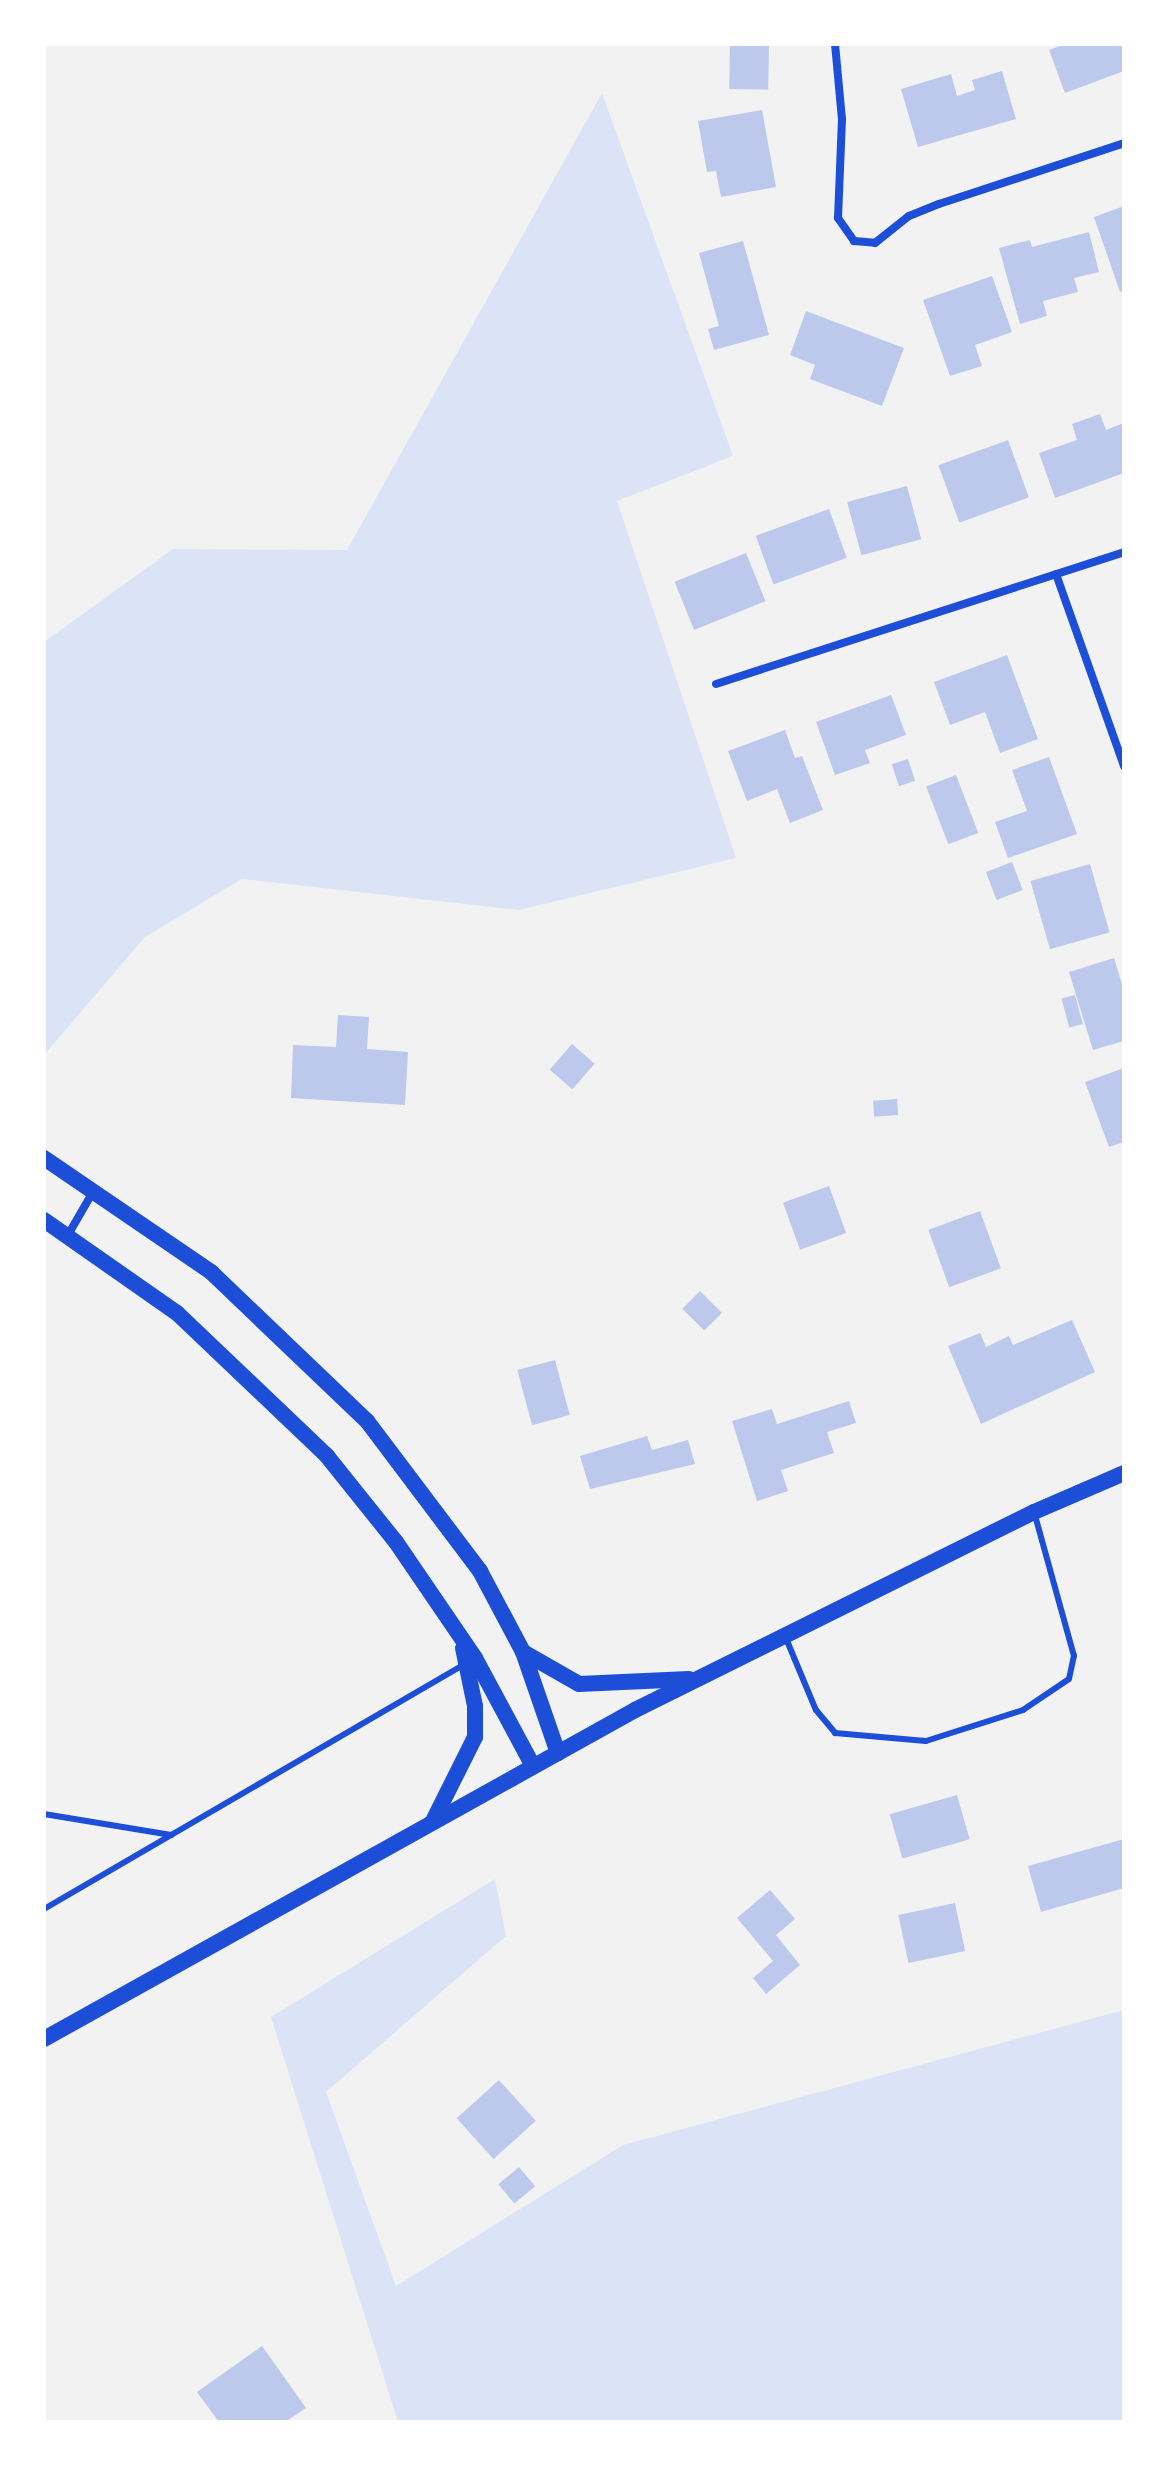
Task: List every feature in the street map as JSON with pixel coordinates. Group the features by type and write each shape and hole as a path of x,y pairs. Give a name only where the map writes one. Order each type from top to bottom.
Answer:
{"main road":[{"path":"44,1158 95,1189 211,1272 367,1421 480,1571 523,1652 558,1753"},
{"path":"44,1220 177,1313 273,1400 327,1456 396,1542 461,1638 471,1661 533,1766"},
{"path":"44,2039 433,1821 699,1678 1034,1512 1124,1473"},
{"path":"523,1652 579,1684 699,1678"},
{"path":"433,1821 474,1742 477,1720 471,1661"}],"street":[{"path":"835,44 842,119 838,218 854,241 875,243 909,216 1124,143"},
{"path":"716,684 1124,552"},
{"path":"1056,574 1124,766"},
{"path":"68,1235 95,1189"}],"lane":[{"path":"784,1635 816,1710 835,1733 926,1741 1023,1710 1069,1679 1074,1656 1034,1512"},
{"path":"44,1909 471,1661"},
{"path":"44,1814 171,1835"}],"shaded area":[{"path":"602,93 733,456 617,501 736,858 519,910 242,879 145,937 44,1055 44,642 173,549 347,550"},
{"path":"495,1879 506,1936 326,2092 396,2286 623,2145 1124,2010 1124,2422 398,2422 271,2017"}],"building":[{"path":"730,44 769,45 768,90 729,89"},
{"path":"1065,44 1124,44 1124,71 1065,93 1049,50"},
{"path":"1002,71 1016,119 918,147 901,89 951,74 957,96 975,90 972,80"},
{"path":"762,110 776,187 721,197 716,171 707,172 698,121"},
{"path":"1124,206 1124,290 1120,292 1094,217"},
{"path":"1089,232 1099,272 1074,278 1078,292 1043,301 1047,316 1020,324 999,248 1030,240 1032,247"},
{"path":"743,241 769,335 714,350 708,329 719,326 699,253"},
{"path":"992,276 1012,332 975,345 982,366 950,376 923,300"},
{"path":"806,311 904,348 882,406 810,379 815,365 790,355"},
{"path":"1100,414 1106,430 1124,423 1124,473 1055,498 1039,453 1077,440 1072,424"},
{"path":"1008,440 1029,497 959,523 938,465"},
{"path":"907,486 921,539 861,555 847,502"},
{"path":"829,509 847,558 773,585 756,536"},
{"path":"746,553 765,601 694,630 675,582"},
{"path":"1007,655 1038,739 1000,753 985,712 950,725 934,682"},
{"path":"891,695 906,735 865,750 870,763 835,775 816,722"},
{"path":"785,730 795,758 802,756 823,810 790,823 777,789 747,801 728,751"},
{"path":"1049,757 1077,834 1008,858 995,822 1027,811 1012,770"},
{"path":"908,759 915,781 899,786 892,764"},
{"path":"956,775 978,833 948,844 926,786"},
{"path":"1012,862 1023,890 997,900 986,872"},
{"path":"1090,864 1110,932 1050,949 1030,881"},
{"path":"1114,958 1124,991 1124,1041 1093,1050 1069,972"},
{"path":"1075,995 1083,1024 1069,1028 1061,999"},
{"path":"338,1015 369,1017 367,1049 408,1052 405,1105 291,1098 293,1045 336,1047"},
{"path":"572,1044 595,1064 572,1089 550,1070"},
{"path":"1124,1068 1124,1142 1109,1147 1085,1082"},
{"path":"897,1099 898,1115 874,1117 873,1101"},
{"path":"829,1186 846,1233 800,1250 783,1203"},
{"path":"980,1211 1001,1268 949,1287 928,1230"},
{"path":"700,1291 722,1313 704,1331 682,1309"},
{"path":"1072,1320 1095,1372 981,1424 948,1346 980,1333 986,1347 1009,1336 1013,1345"},
{"path":"555,1360 570,1415 532,1425 517,1370"},
{"path":"849,1401 856,1423 827,1432 834,1453 781,1470 788,1491 757,1501 732,1421 772,1409 777,1424"},
{"path":"647,1436 652,1450 688,1440 695,1464 590,1489 580,1456"},
{"path":"957,1795 970,1839 902,1859 890,1814"},
{"path":"1124,1839 1124,1888 1041,1912 1028,1866"},
{"path":"770,1890 795,1919 776,1935 800,1965 766,1994 753,1978 773,1961 737,1918"},
{"path":"955,1903 965,1951 908,1963 898,1915"},
{"path":"499,2080 536,2121 493,2159 457,2118"},
{"path":"519,2167 535,2186 514,2204 498,2184"},
{"path":"262,2346 306,2408 285,2422 219,2422 197,2392"}]}
